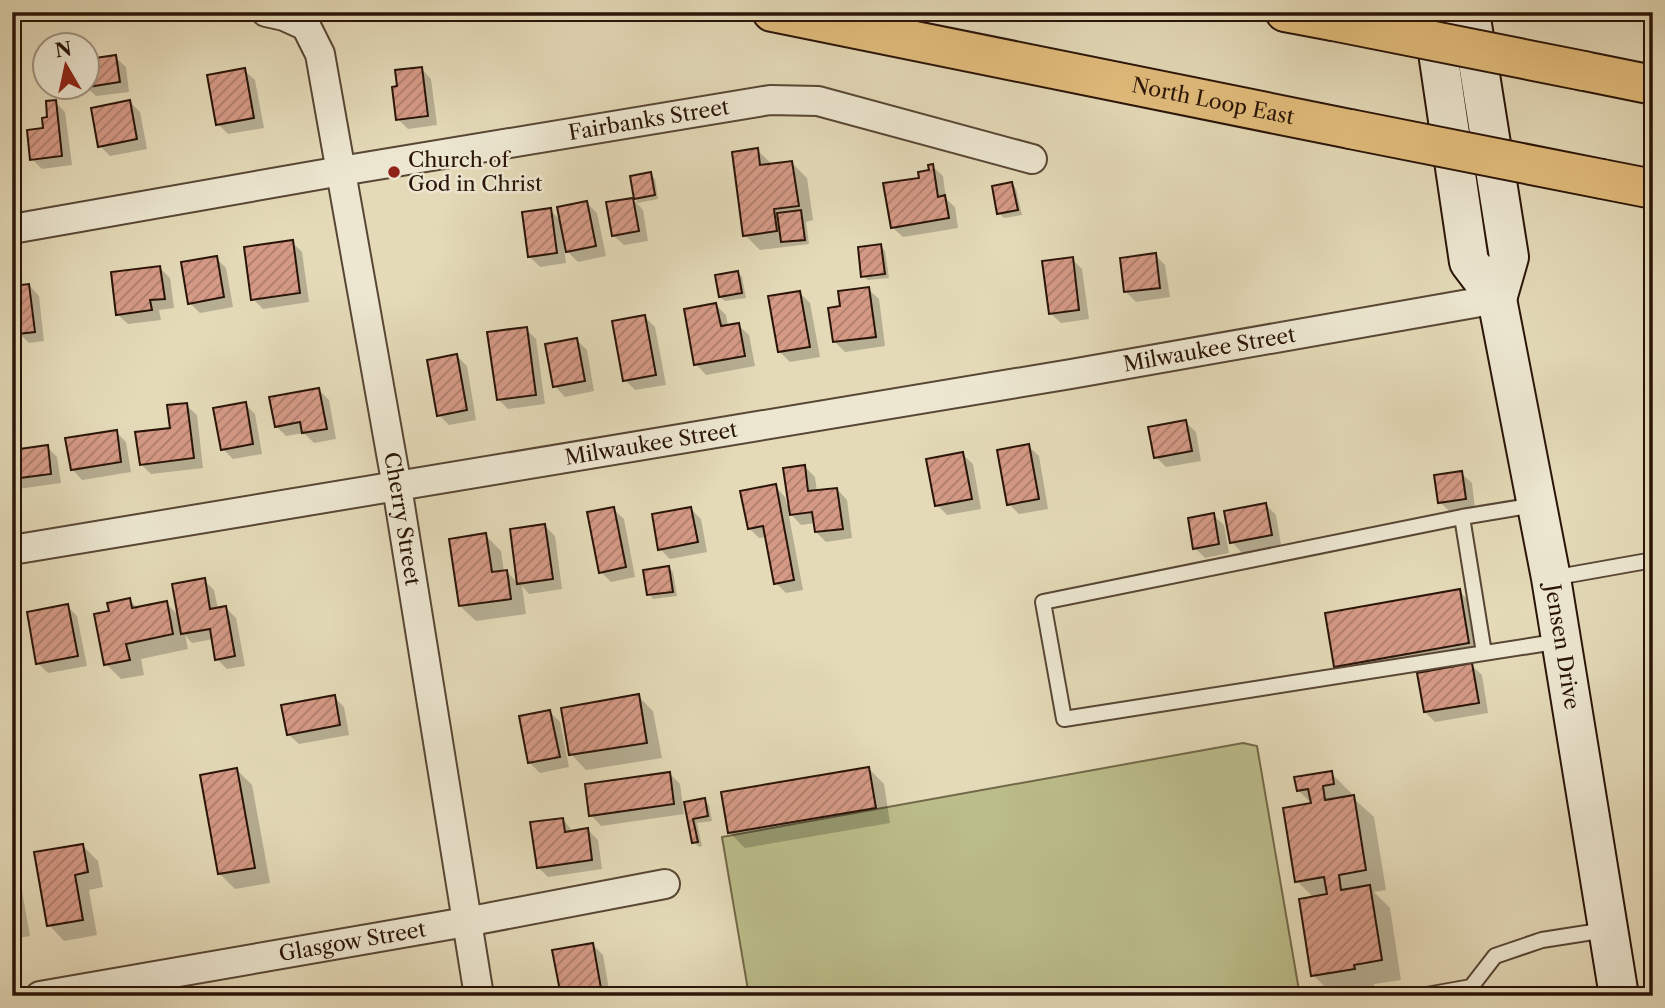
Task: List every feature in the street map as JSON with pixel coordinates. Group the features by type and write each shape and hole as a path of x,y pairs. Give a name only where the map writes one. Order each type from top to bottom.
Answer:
{"highway":[{"name":"North Loop East","path":"772,12 1653,189"},
{"path":"1285,12 1653,84"}],"main road":[{"name":"Jensen Drive","path":"1432,12 1469,262 1497,299 1551,578 1619,996"},
{"name":"Jensen Drive","path":"1470,12 1509,257 1497,299"}],"street":[{"name":"Cherry Street","path":"266,12 284,16 306,26 320,54 397,487 479,996"},
{"name":"Fairbanks Street","path":"12,229 770,100 818,101 1032,159"},
{"name":"Milwaukee Street","path":"12,550 1071,374 1497,299"},
{"name":"Glasgow Street","path":"40,996 466,922 665,884"}],"lane":[{"path":"1537,505 1462,517 1043,602 1064,719 1561,641"},
{"path":"1462,517 1484,653"},
{"path":"1551,578 1653,560"},
{"path":"1421,996 1471,987 1495,956 1542,940 1608,930"}],"green space":[{"path":"1243,743 1257,746 1300,996 749,996 722,837"}],"building":[{"path":"116,55 120,82 102,85 102,57"},
{"path":"422,67 428,116 396,120 392,87 397,86 395,70"},
{"path":"245,68 254,118 216,125 207,75"},
{"path":"130,100 137,139 98,147 91,108"},
{"path":"46,102 56,102 62,156 30,160 27,130 43,128 42,118 47,117"},
{"path":"758,148 760,165 792,161 799,206 774,209 777,231 743,236 732,152"},
{"path":"933,164 938,197 945,195 949,218 891,228 883,183 919,178 918,172 929,170 928,165"},
{"path":"651,172 655,195 634,199 630,176"},
{"path":"1012,182 1018,210 997,214 992,186"},
{"path":"633,198 639,231 612,236 606,202"},
{"path":"587,201 596,246 566,252 557,207"},
{"path":"551,208 557,253 528,257 522,212"},
{"path":"801,210 805,240 781,242 777,213"},
{"path":"293,240 300,293 251,300 244,247"},
{"path":"881,244 885,274 861,277 858,247"},
{"path":"1156,253 1160,288 1124,292 1120,258"},
{"path":"217,256 224,297 188,304 181,262"},
{"path":"1073,257 1079,310 1049,314 1042,261"},
{"path":"160,266 165,299 150,300 152,310 116,315 111,272"},
{"path":"738,271 742,293 719,297 715,275"},
{"path":"29,284 35,332 18,334 12,286"},
{"path":"869,287 876,337 833,342 828,308 840,306 838,291"},
{"path":"800,291 810,347 778,352 768,296"},
{"path":"716,303 721,326 739,323 745,356 694,365 684,309"},
{"path":"645,315 656,375 623,381 612,321"},
{"path":"527,327 536,395 497,400 487,332"},
{"path":"577,338 585,381 553,387 545,344"},
{"path":"457,354 467,410 437,416 427,360"},
{"path":"319,388 327,429 302,433 300,422 275,427 269,397"},
{"path":"246,402 253,444 221,450 213,408"},
{"path":"187,403 194,458 140,465 135,432 170,428 167,405"},
{"path":"1186,420 1192,451 1154,458 1148,427"},
{"path":"117,430 121,462 71,470 65,438"},
{"path":"1029,444 1039,499 1007,505 997,450"},
{"path":"48,445 51,474 12,479 12,450"},
{"path":"963,452 972,499 935,506 926,459"},
{"path":"805,465 808,491 837,488 843,529 815,532 812,512 790,515 783,468"},
{"path":"1462,471 1466,499 1438,503 1434,475"},
{"path":"776,484 794,580 774,584 763,526 748,529 740,491"},
{"path":"1266,503 1272,535 1230,543 1224,511"},
{"path":"614,507 626,567 599,573 587,512"},
{"path":"691,507 698,542 658,550 652,514"},
{"path":"1214,513 1219,544 1193,549 1188,518"},
{"path":"545,524 553,579 517,584 510,529"},
{"path":"486,533 492,572 507,570 511,599 459,606 449,539"},
{"path":"669,566 673,592 647,595 643,570"},
{"path":"205,578 210,609 226,606 235,656 215,660 210,629 181,634 172,584"},
{"path":"1460,589 1469,643 1334,667 1325,613"},
{"path":"130,598 132,608 167,601 173,634 126,644 130,660 104,665 94,614 109,611 107,603"},
{"path":"68,604 78,656 36,664 27,612"},
{"path":"1472,663 1479,703 1424,712 1417,673"},
{"path":"639,694 647,743 569,755 561,708"},
{"path":"335,695 340,725 287,735 281,705"},
{"path":"550,710 560,757 528,763 519,716"},
{"path":"869,767 876,808 728,833 721,792"},
{"path":"237,768 255,868 218,874 200,775"},
{"path":"1332,771 1334,784 1323,786 1325,800 1354,795 1366,870 1339,875 1341,890 1370,885 1382,960 1354,965 1355,969 1311,976 1299,899 1327,894 1324,877 1295,882 1283,808 1311,803 1308,789 1297,791 1294,777"},
{"path":"670,772 674,804 589,816 585,784"},
{"path":"705,798 708,816 693,819 698,842 692,843 684,802"},
{"path":"563,818 565,832 588,828 592,860 537,868 530,822"},
{"path":"83,844 88,872 75,875 83,920 47,926 34,852"},
{"path":"12,876 21,926 12,928"},
{"path":"593,943 602,994 561,996 552,950"},
{"path":"401,988 402,996 363,996 363,993"}],"place":[{"name":"Church of God in Christ","path":"394,172"}]}
